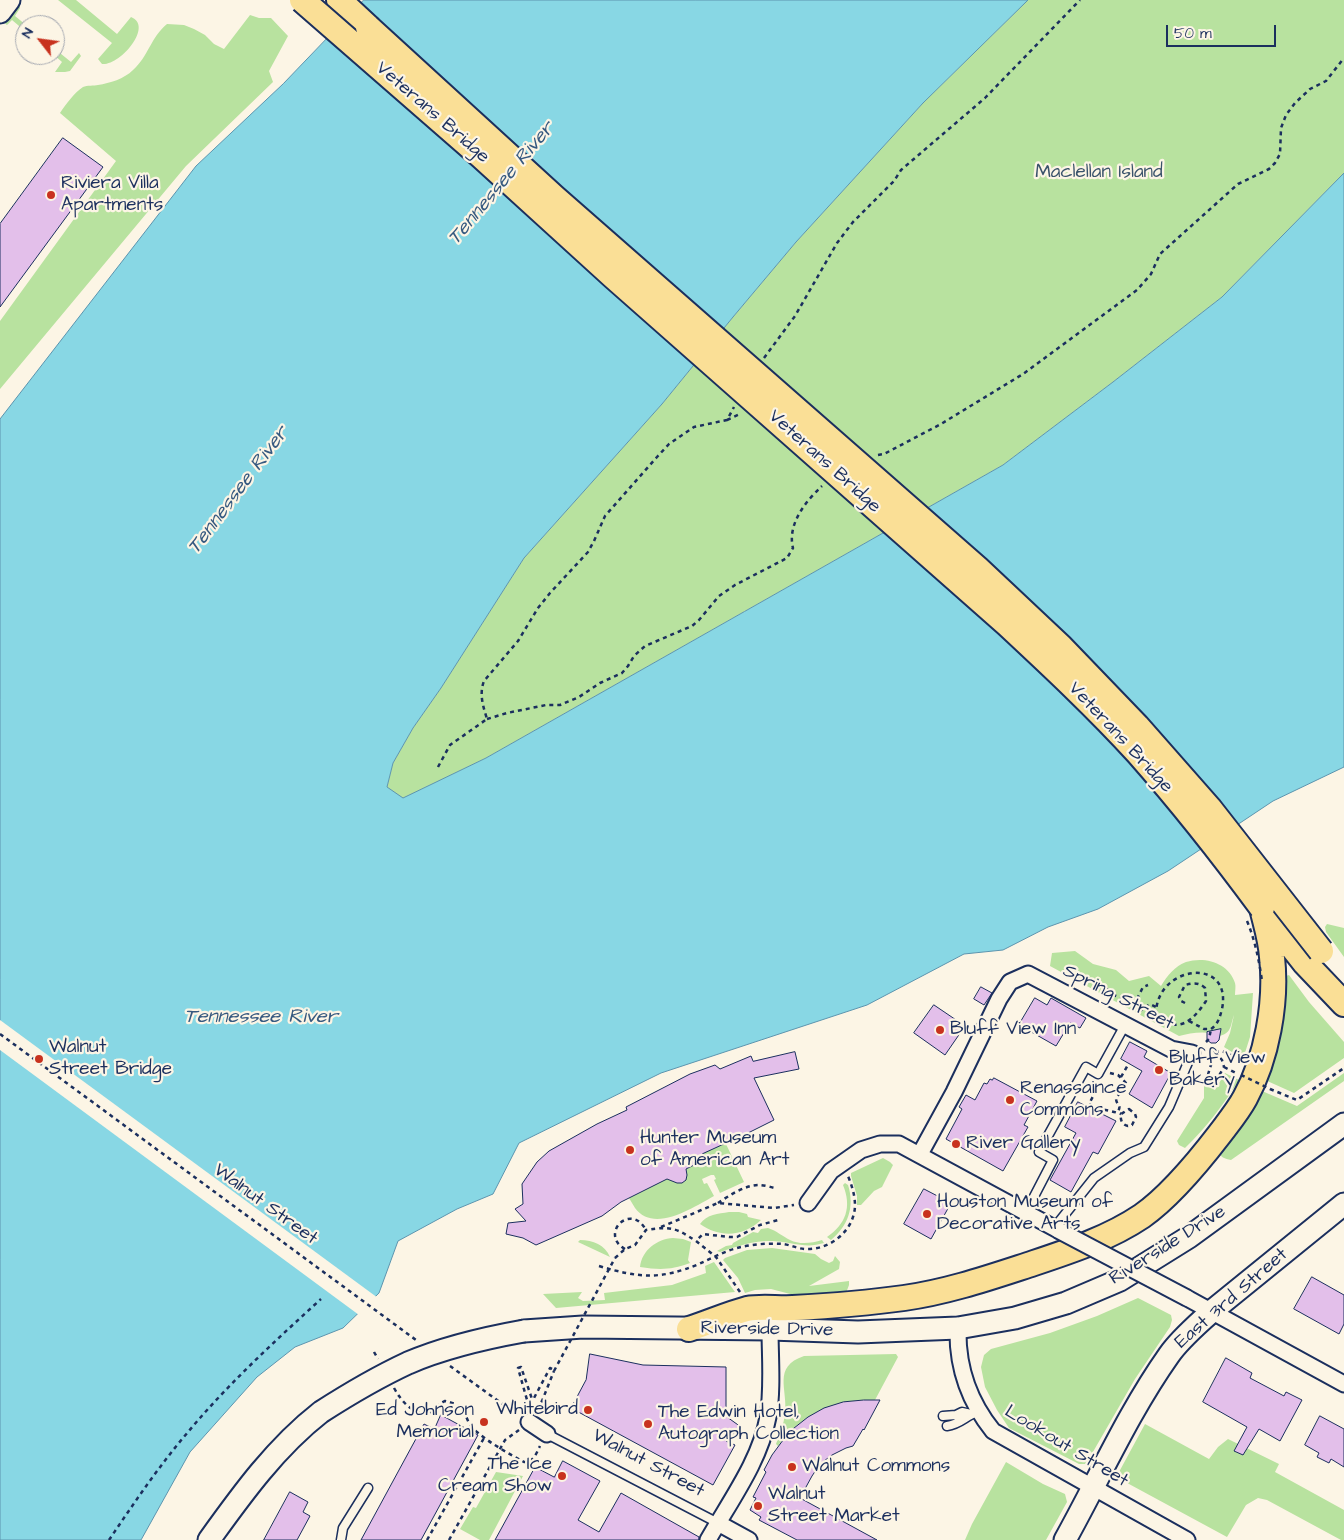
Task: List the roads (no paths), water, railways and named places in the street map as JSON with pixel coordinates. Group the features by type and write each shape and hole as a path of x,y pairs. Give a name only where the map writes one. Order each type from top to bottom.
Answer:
{"main road":[{"path":"0,12 9,0"},
{"name":"Veterans Bridge","path":"302,0 1008,624 1109,723 1165,785 1217,847 1262,908 1313,957"},
{"name":"Veterans Bridge","path":"339,0 554,197 976,568 1061,648 1137,726 1210,809 1313,957"},
{"path":"688,1329 749,1309 791,1309 906,1298 955,1287 1043,1260 1112,1234 1143,1216 1206,1152 1245,1099 1263,1056 1273,980 1273,959 1262,908"},
{"path":"1313,957 1344,990"},
{"path":"1313,957 1344,1004"},
{"name":"Riverside Drive","path":"209,1540 253,1480 288,1442 321,1412 358,1388 410,1363 460,1345 524,1331 583,1327 858,1332 958,1328 1016,1318 1058,1306 1120,1280 1189,1237 1344,1124"},
{"name":"East 3rd Street","path":"1065,1540 1138,1402 1170,1354 1197,1324 1212,1311 1344,1204"}],"street":[{"name":"Spring Street","path":"920,1154 954,1092 999,999 1010,982 1028,974 1171,1048 1192,1053"},
{"path":"808,1203 831,1171 861,1150 880,1144 899,1144 1212,1311 1344,1384"},
{"name":"Lookout Street","path":"958,1328 957,1346 960,1363 975,1413 993,1431 1188,1540"},
{"path":"708,1540 753,1460 764,1432 770,1399 770,1329"},
{"name":"Walnut Street","path":"529,1422 547,1434"},
{"name":"Walnut Street","path":"718,1523 749,1540"}],"lane":[{"path":"1026,1212 1052,1160 1039,1152 1086,1068 1098,1074 1125,1025"},
{"path":"1056,1229 1094,1178 1130,1153 1144,1147 1170,1107 1192,1053"},
{"path":"944,1416 956,1415 962,1412 975,1413"},
{"path":"947,1426 961,1422 975,1413"},
{"name":"Walnut Street","path":"547,1434 718,1523"},
{"path":"341,1540 344,1528 368,1488"}],"water":[{"name":"Tennessee River","path":"364,0 1028,0 923,103 796,242 662,404 524,558 441,688 413,728 393,763 387,787 403,798 486,758 1003,465 1222,297 1344,173 1344,767 1273,801 1168,871 1098,909 1048,927 1003,950 964,954 867,1005 661,1073 519,1143 493,1194 457,1209 398,1241 379,1293 343,1328 295,1347 257,1377 190,1452 141,1540 0,1540 0,419 196,166 283,84"}],"place":[{"name":"Riviera Villa Apartments","path":"51,195"},
{"name":"Bluff View Inn","path":"940,1030"},
{"name":"Walnut Street Bridge","path":"39,1059"},
{"name":"Bluff View Bakery","path":"1159,1070"},
{"name":"Renassaince Commons","path":"1010,1100"},
{"name":"River Gallery","path":"956,1144"},
{"name":"Hunter Museum of American Art","path":"630,1150"},
{"name":"Houston Museum of Decorative Arts","path":"927,1214"},
{"name":"Whitebird","path":"588,1410"},
{"name":"Ed Johnson Memorial","path":"484,1422"},
{"name":"The Edwin Hotel, Autograph Collection","path":"648,1424"},
{"name":"Walnut Commons","path":"792,1467"},
{"name":"The Ice Cream Show","path":"562,1476"},
{"name":"Walnut Street Market","path":"758,1506"}],"park label":[{"name":"Maclellan Island","path":"1099,173"}]}
